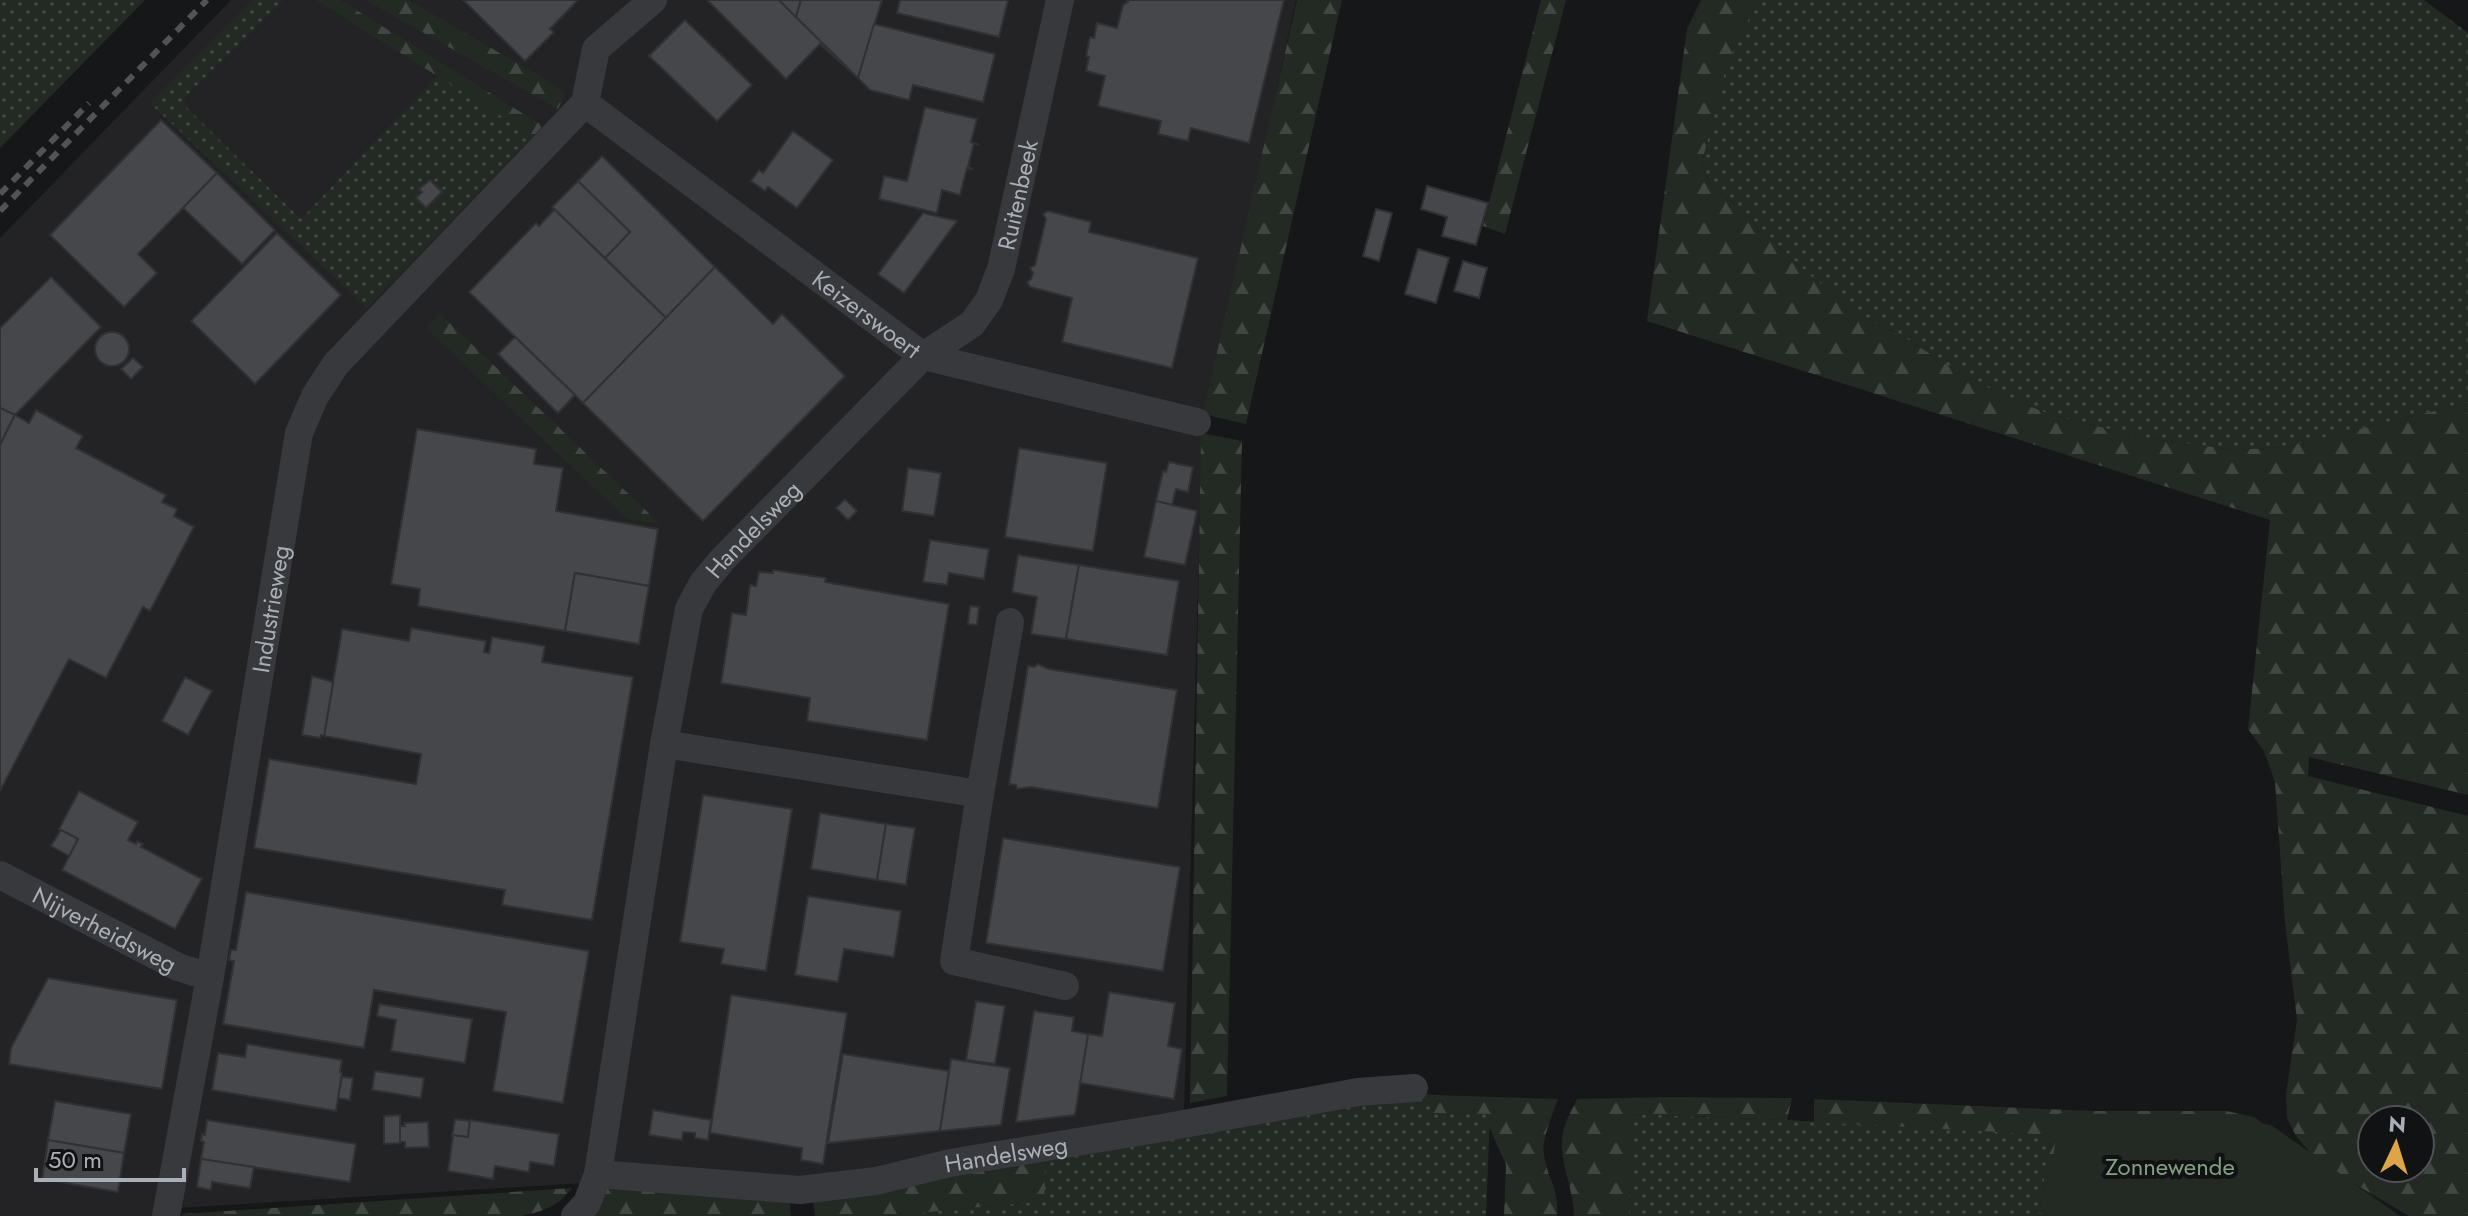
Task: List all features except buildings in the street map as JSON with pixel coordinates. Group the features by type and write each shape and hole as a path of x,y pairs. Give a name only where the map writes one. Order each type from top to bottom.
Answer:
{"street":[{"path":"585,103 596,49 653,0"},
{"name":"Ruitenbeek","path":"923,356 972,324 989,300 1001,269 1060,0"},
{"name":"Keizerswoert","path":"585,103 923,356 1197,422"},
{"name":"Industrieweg","path":"166,1216 210,977 299,433 315,396 336,364 585,103"},
{"name":"Handelsweg","path":"575,1216 587,1203 598,1174 664,744 689,609 703,583 722,560 923,356"},
{"path":"1010,622 954,961 1065,986"},
{"path":"664,744 980,794"},
{"name":"Nijverheidsweg","path":"0,875 178,967 210,977"},
{"name":"Handelsweg","path":"598,1174 800,1190 876,1181 950,1163 1358,1092 1414,1088"}],"shaded area":[{"path":"231,0 1296,0 1202,433 1184,1113 791,1182 616,1181 177,1208 175,1216 0,1216 0,238"}],"green space":[{"path":"0,0 145,0 0,148"},
{"path":"253,0 283,0 184,98 185,106 301,219 438,76 533,136 367,308 150,103"},
{"path":"316,0 340,0 543,126 533,136"},
{"path":"366,0 408,0 550,82 565,94 558,109"},
{"path":"1297,0 1342,0 1246,424 1203,414"},
{"path":"1541,0 1566,0 1505,234 1483,226"},
{"path":"1701,0 1758,0 1727,63 1702,162 1710,183 1811,276 1854,311 1907,339 1960,373 2051,415 2146,438 2235,450 2285,447 2468,403 2468,795 2309,757 2308,776 2468,816 2468,1216 2409,1216 2336,1173 2313,1156 2296,1136 2287,1118 2286,1094 2297,1020 2285,922 2275,782 2264,751 2248,729 2270,520 1647,321 1687,29"},
{"path":"1758,0 2424,0 2468,33 2468,403 2285,447 2235,450 2146,438 2051,415 1960,373 1907,339 1854,311 1811,276 1710,183 1702,162 1727,62"},
{"path":"440,314 660,524 627,519 426,328"},
{"path":"1201,433 1242,441 1227,1096 1190,1103"},
{"path":"1409,1093 1435,1095 1433,1113 1490,1114 1486,1216 886,1216 1043,1201 1046,1153"},
{"path":"1435,1095 1558,1099 1544,1142 1546,1163 1555,1190 1557,1216 1504,1216 1506,1165 1489,1126 1490,1114 1433,1113"},
{"path":"1792,1098 1787,1120 1631,1114 1629,1216 1574,1216 1562,1139 1565,1124 1577,1099"},
{"name":"Zonnewende","path":"1814,1099 2093,1111 2226,1111 2254,1117 2390,1216 2039,1216 2051,1135 1814,1122"},
{"name":"Zonnewende","path":"2060,1113 2221,1116 2271,1125 2400,1216 2044,1216"},
{"path":"1630,1114 2051,1135 2039,1216 1629,1216"},
{"path":"1046,1153 1044,1201 886,1216 815,1216 812,1193"},
{"path":"572,1188 550,1207 522,1216 182,1216 182,1214"},
{"path":"604,1188 789,1196 791,1216 590,1216"}],"railway":[{"path":"0,211 207,0"},
{"path":"0,194 89,103"}]}
